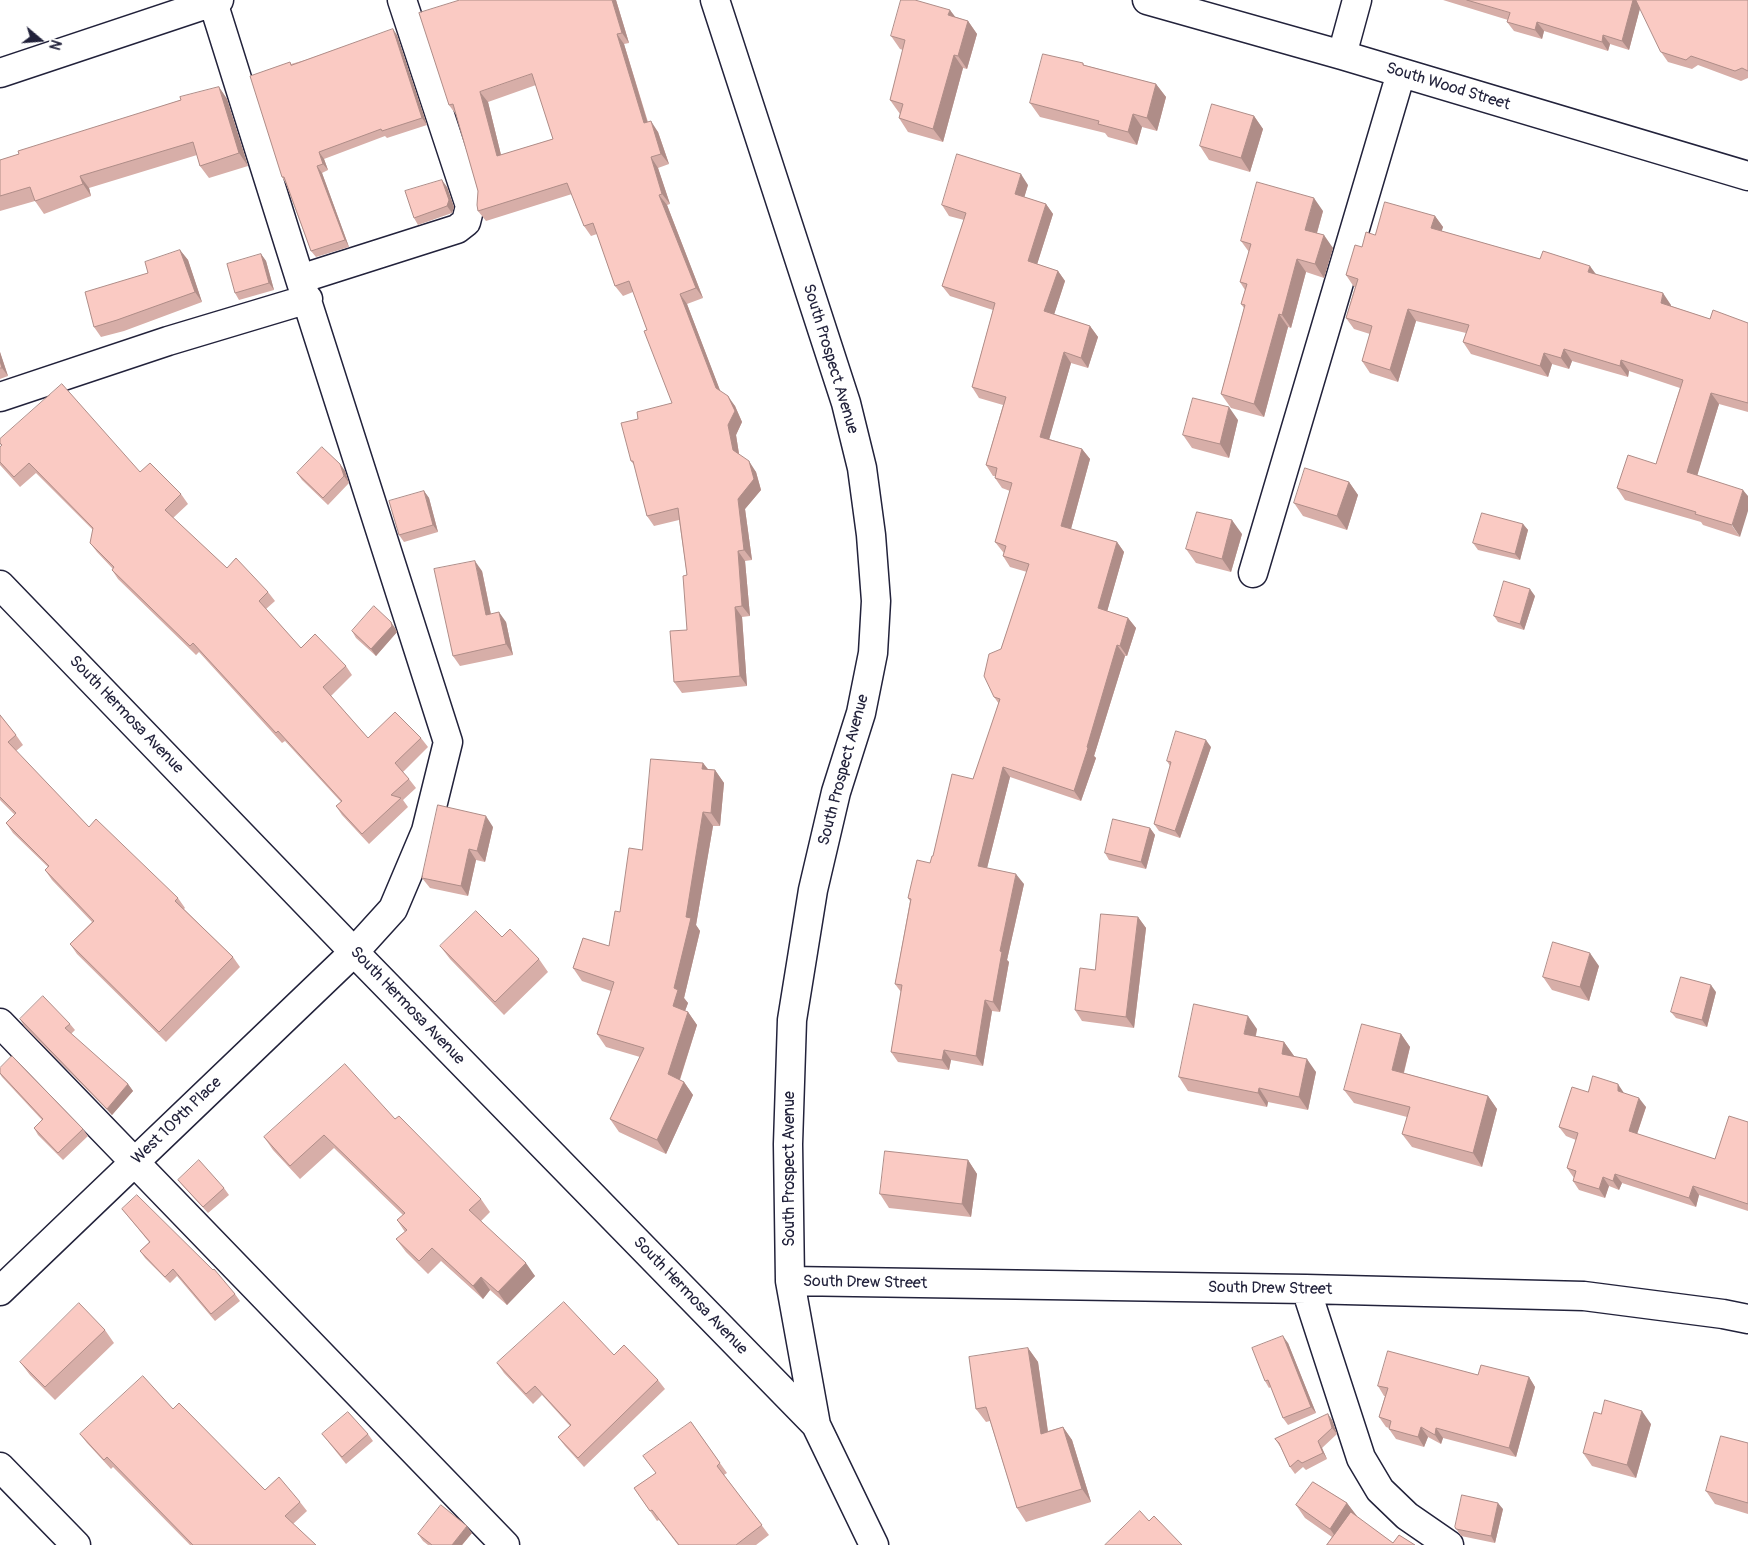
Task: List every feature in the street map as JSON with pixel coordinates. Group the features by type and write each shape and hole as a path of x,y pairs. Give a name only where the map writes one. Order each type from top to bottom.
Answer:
{"street":[{"path":"0,397 168,341 458,229 466,222 470,206 402,0"},
{"name":"South Prospect Avenue","path":"714,0 846,403 862,468 871,535 876,601 873,653 863,704 836,792 813,890 792,1020 788,1144 790,1282 816,1425 874,1545"},
{"name":"South Wood Street","path":"1147,0 1401,72 1748,176"},
{"path":"1342,55 1358,0"},
{"path":"0,73 216,1"},
{"name":"West 109th Place","path":"0,1292 354,952 393,909 426,831 448,742 304,289 216,1"},
{"path":"1253,573 1401,72"},
{"name":"South Hermosa Avenue","path":"0,585 354,952 816,1425"},
{"path":"0,1023 505,1545"},
{"name":"South Drew Street","path":"790,1282 1306,1289 1584,1296 1748,1319"},
{"path":"1306,1289 1360,1458 1380,1490 1407,1516 1449,1545"},
{"path":"0,1466 76,1545"}],"building":[{"path":"460,0 612,0 622,33 617,34 644,123 651,121 661,154 651,157 662,194 659,195 696,288 680,294 716,388 728,396 735,411 728,425 733,450 749,461 754,479 738,499 744,550 738,551 742,606 735,607 740,676 674,682 670,631 687,630 683,576 687,575 678,508 647,516 621,423 638,419 637,412 672,403 644,331 647,330 629,281 615,286 593,223 584,226 567,183 478,211 478,191 453,104 449,105 419,13","holes":["532,74 553,139 497,156 480,92"]},
{"path":"901,0 915,0 950,10 948,15 968,21 958,56 954,55 933,129 899,118 903,104 890,100 905,40 891,36"},
{"path":"1467,0 1633,0 1622,41 1603,35 1602,42 1537,22 1535,30 1507,22 1510,13"},
{"path":"1636,0 1748,0 1748,71 1742,68 1735,71 1691,56 1686,60 1661,52"},
{"path":"393,29 422,118 382,131 381,129 319,152 323,164 317,166 345,240 311,251 284,177 282,177 250,76 290,62 291,65"},
{"path":"1043,54 1083,63 1083,65 1156,84 1147,118 1133,114 1128,132 1098,124 1099,121 1030,103"},
{"path":"219,87 239,153 200,166 193,142 80,176 83,184 35,201 30,187 0,196 0,160 19,154 18,151 181,100 180,97"},
{"path":"1212,104 1254,116 1241,158 1200,146"},
{"path":"957,154 1021,174 1015,194 1046,204 1028,261 1058,271 1044,311 1090,326 1081,358 1064,352 1040,437 1082,449 1061,526 1117,542 1098,608 1128,618 1120,646 1117,645 1074,791 1003,767 978,866 1016,874 1000,951 1002,952 993,1002 985,1000 976,1056 944,1050 942,1060 891,1052 902,985 895,984 911,899 908,898 917,860 930,863 933,856 952,774 973,779 1000,699 994,697 984,676 989,654 1001,649 1029,564 1003,556 1006,546 995,542 1012,483 995,478 997,468 986,465 1006,397 972,387 995,303 942,286 966,213 942,205"},
{"path":"442,180 449,200 447,206 414,218 405,191"},
{"path":"1257,182 1314,198 1305,230 1324,235 1315,264 1297,259 1282,315 1279,314 1254,404 1221,394 1245,305 1241,304 1247,284 1240,282 1251,244 1241,241"},
{"path":"1385,202 1435,216 1431,228 1540,259 1543,251 1590,266 1588,272 1663,293 1661,303 1710,319 1713,310 1748,323 1748,403 1711,393 1687,472 1743,490 1732,525 1617,488 1628,455 1656,464 1683,380 1621,360 1620,366 1564,349 1561,358 1544,353 1540,366 1463,342 1469,325 1408,309 1390,370 1362,361 1372,326 1346,318 1358,279 1346,275 1355,245 1362,247 1366,232 1375,235"},
{"path":"180,250 195,292 94,327 85,292 148,273 145,262"},
{"path":"261,254 269,283 235,293 227,264"},
{"path":"62,384 140,472 150,463 181,494 165,510 227,568 236,558 268,592 259,601 301,648 315,634 346,666 323,687 368,738 395,712 421,738 395,763 409,779 391,795 401,798 362,834 336,806 342,801 278,731 276,733 193,643 190,646 112,570 114,567 90,543 93,528 29,463 14,477 0,462 0,447 2,445 0,439"},
{"path":"1193,398 1229,407 1220,444 1183,435"},
{"path":"322,447 340,464 344,476 323,498 297,473"},
{"path":"1305,468 1349,482 1337,516 1294,503"},
{"path":"424,491 433,525 399,535 389,501"},
{"path":"1197,512 1232,520 1222,559 1186,549"},
{"path":"1482,513 1523,524 1515,554 1473,543"},
{"path":"475,561 486,615 499,612 506,644 453,656 434,569"},
{"path":"1504,581 1530,589 1520,624 1494,616"},
{"path":"374,606 391,622 392,626 371,649 352,631"},
{"path":"0,715 16,735 8,742 89,827 96,819 178,898 175,901 233,957 159,1032 70,944 94,921 45,870 49,866 6,823 16,813 0,797"},
{"path":"1176,731 1206,740 1175,831 1154,824 1171,762 1167,761"},
{"path":"651,759 703,763 702,769 715,770 711,813 703,812 686,917 691,918 674,988 678,990 673,1006 688,1012 668,1074 684,1082 657,1140 610,1119 644,1048 597,1034 614,982 573,968 583,938 609,946 615,911 620,912 629,848 642,850"},
{"path":"438,805 486,816 477,851 469,849 461,886 422,878"},
{"path":"1113,819 1150,828 1141,862 1105,853"},
{"path":"476,911 502,937 510,929 539,959 495,1002 440,946"},
{"path":"1101,914 1138,917 1126,1017 1075,1010 1080,968 1095,970"},
{"path":"1553,942 1590,953 1580,987 1543,977"},
{"path":"1681,977 1711,985 1702,1020 1671,1012"},
{"path":"43,996 70,1024 65,1028 128,1084 107,1109 20,1019"},
{"path":"1194,1004 1248,1016 1244,1034 1284,1042 1282,1054 1307,1059 1299,1097 1259,1088 1258,1093 1179,1077"},
{"path":"1362,1024 1401,1034 1392,1070 1488,1096 1473,1153 1402,1134 1410,1107 1344,1090"},
{"path":"12,1056 83,1129 58,1153 34,1128 43,1119 0,1073 0,1068"},
{"path":"345,1064 395,1119 399,1116 481,1199 469,1210 526,1263 498,1292 481,1277 473,1286 432,1248 419,1261 396,1239 407,1230 397,1220 405,1213 324,1135 290,1166 264,1137"},
{"path":"1593,1076 1618,1084 1618,1091 1639,1098 1629,1131 1715,1159 1729,1116 1748,1122 1748,1204 1693,1186 1689,1198 1615,1174 1613,1181 1603,1177 1599,1189 1573,1181 1576,1171 1567,1168 1578,1133 1559,1127 1572,1087 1588,1092"},
{"path":"885,1151 968,1160 962,1204 880,1194"},
{"path":"199,1160 224,1188 203,1207 178,1180"},
{"path":"137,1195 214,1269 235,1294 211,1314 173,1269 165,1277 140,1251 150,1242 122,1209"},
{"path":"564,1302 614,1355 624,1345 658,1380 578,1458 558,1437 571,1425 535,1386 526,1394 497,1363"},
{"path":"79,1303 105,1330 45,1387 20,1362"},
{"path":"1283,1336 1311,1407 1283,1418 1268,1380 1265,1381 1252,1348"},
{"path":"1028,1348 1041,1434 1063,1427 1082,1489 1017,1508 986,1407 976,1409 969,1357"},
{"path":"1388,1351 1478,1375 1481,1365 1529,1377 1509,1448 1436,1428 1435,1435 1421,1427 1418,1437 1389,1429 1391,1421 1379,1417 1388,1388 1378,1386"},
{"path":"143,1376 173,1409 179,1403 265,1490 279,1477 300,1502 285,1516 316,1545 193,1545 107,1457 104,1460 80,1434"},
{"path":"1605,1400 1642,1411 1627,1465 1583,1453 1594,1412 1601,1414"},
{"path":"348,1412 368,1434 342,1457 322,1434"},
{"path":"1328,1414 1332,1428 1318,1441 1323,1453 1302,1463 1298,1460 1290,1467 1279,1443 1275,1439"},
{"path":"691,1422 720,1463 717,1466 762,1525 736,1545 679,1545 652,1510 650,1511 634,1488 656,1473 643,1456"},
{"path":"1721,1436 1748,1443 1748,1503 1706,1491"},
{"path":"1313,1482 1347,1503 1330,1529 1296,1505"},
{"path":"1462,1495 1498,1503 1491,1536 1456,1529"},
{"path":"441,1505 467,1526 452,1545 432,1545 418,1534"},
{"path":"1140,1511 1149,1521 1154,1516 1182,1545 1105,1545"},
{"path":"1351,1512 1393,1543 1399,1535 1415,1545 1327,1545"}]}
